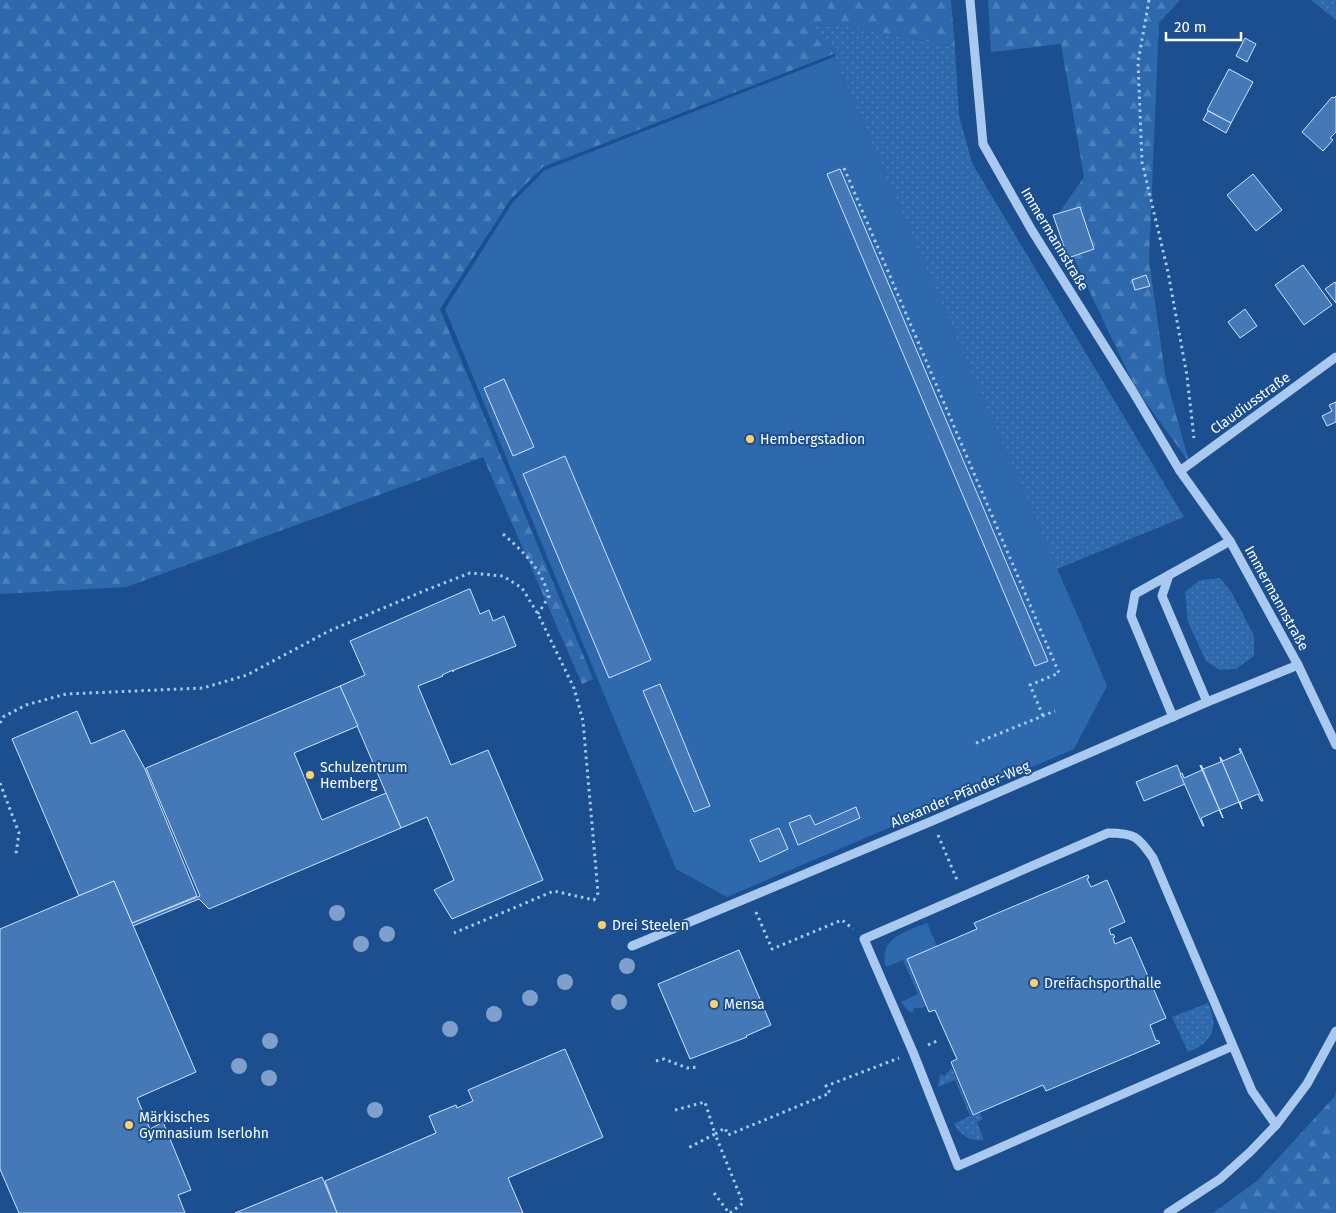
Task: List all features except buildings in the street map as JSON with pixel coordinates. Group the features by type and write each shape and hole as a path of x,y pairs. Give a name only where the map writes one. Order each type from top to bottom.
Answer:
{"street":[{"name":"Immermannstraße","path":"970,0 983,144 1031,229 1132,390 1180,471 1230,541 1298,665 1336,746"},
{"name":"Claudiusstraße","path":"1180,471 1336,357"},
{"path":"1173,717 1131,616 1135,594 1230,541"},
{"path":"1169,575 1162,596 1207,702"},
{"name":"Alexander-Pfänder-Weg","path":"632,946 1298,665"},
{"path":"1233,1046 958,1166 913,1052 864,939 1108,833 1128,833 1142,843 1153,858 1233,1046 1252,1091 1276,1125"},
{"path":"1168,1213 1220,1179 1276,1125 1307,1084 1336,1031"}],"path":[{"path":"1149,0 1138,62 1142,162 1168,272 1187,376 1195,437 1180,471"},
{"path":"844,168 1059,673 1030,685 1043,716"},
{"path":"504,534 527,554 533,566 544,580 549,596 538,614"},
{"path":"0,723 3,717 26,705 66,694 203,688 247,675 329,631 470,573 503,576 522,588 538,614 574,688 583,721 598,893 594,900 554,892 454,933"},
{"path":"976,743 1055,711"},
{"path":"0,783 19,833 16,854"},
{"path":"932,821 964,895"},
{"path":"750,897 772,950 842,920 864,939"},
{"path":"688,1148 725,1128 728,1135 830,1093 826,1086 937,1041"},
{"path":"656,1061 664,1059 687,1068 699,1067"},
{"path":"674,1110 705,1102 715,1134 744,1203 729,1213 714,1193"}],"green space":[{"path":"0,0 951,0 955,47 848,26 806,25 836,53 543,167 510,200 440,309 593,679 582,684 483,457 126,587 0,594"},
{"path":"988,0 1180,0 1159,23 1149,260 1165,374 1189,462 1136,389 1055,219 1084,177 1061,44 991,52"},
{"path":"1311,0 1336,0 1336,20"},
{"path":"805,25 848,26 955,47 959,115 972,163 1184,517 1057,569 834,57 836,53"},
{"name":"Hembergstadion","path":"834,57 1107,686 1074,749 727,897 676,869 445,309 513,202 545,170"},
{"path":"1220,578 1232,593 1254,636 1254,656 1236,669 1220,670 1206,661 1188,622 1185,592 1200,580"},
{"path":"927,923 937,946 927,1006 914,1008 913,1013 907,1010 901,1002 918,994 903,960 886,967 884,957 890,942 896,937"},
{"path":"1208,1003 1213,1020 1212,1033 1203,1044 1188,1052 1172,1017"},
{"path":"952,1068 972,1116 980,1113 983,1119 977,1122 984,1140 966,1137 954,1124 970,1116 955,1080 938,1087 940,1074 944,1076"},
{"path":"1336,1092 1336,1213 1213,1213 1258,1180 1335,1096"}],"place":[{"name":"Hembergstadion","path":"750,439"},
{"name":"Schulzentrum Hemberg","path":"310,775"},
{"name":"Drei Steelen","path":"602,925"},
{"name":"Dreifachsporthalle","path":"1034,983"},
{"name":"Mensa","path":"714,1004"},
{"name":"Märkisches Gymnasium Iserlohn","path":"129,1125"}]}
